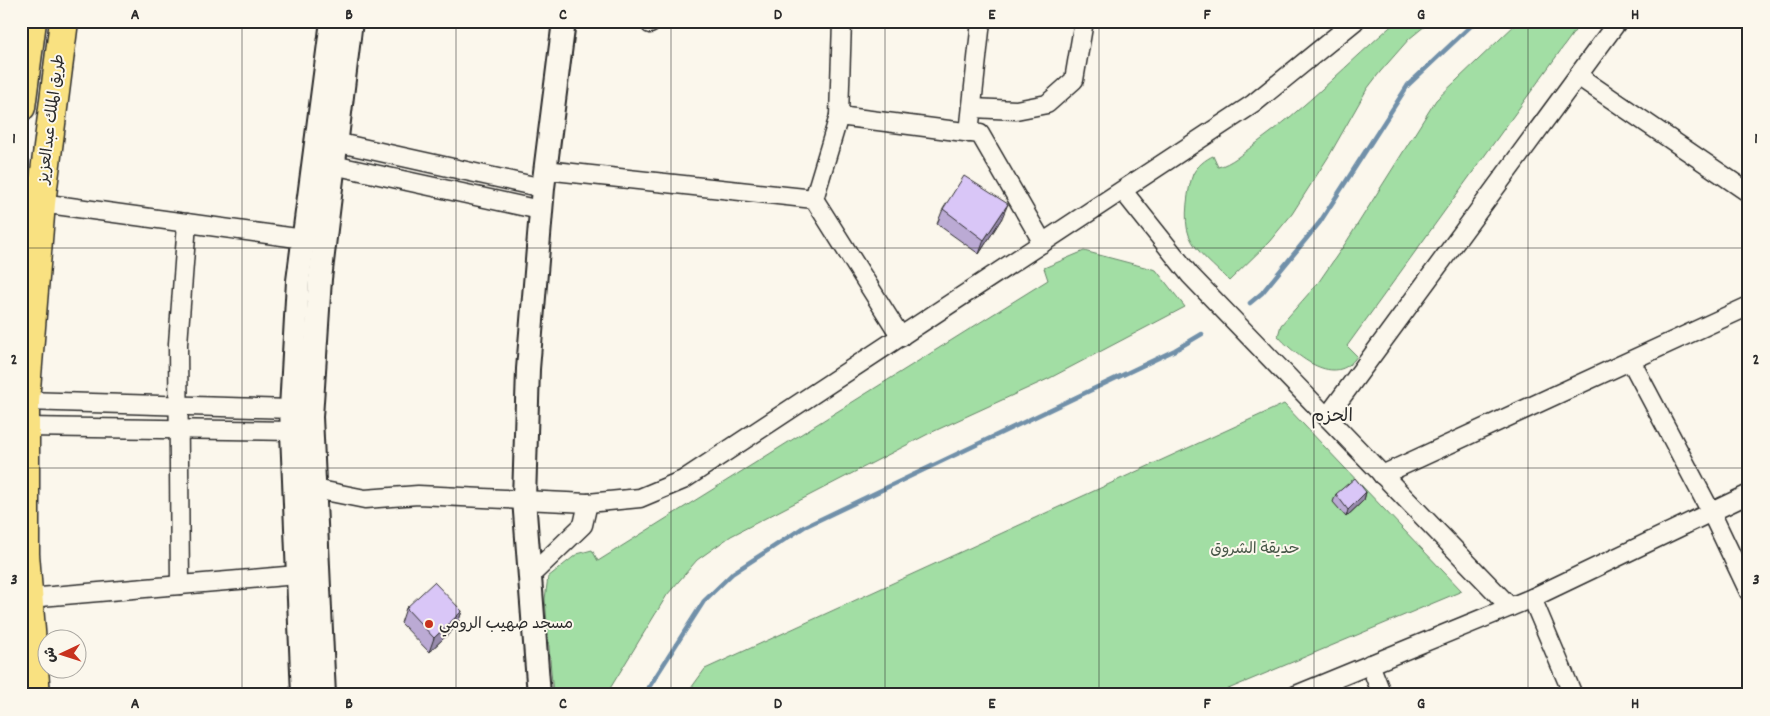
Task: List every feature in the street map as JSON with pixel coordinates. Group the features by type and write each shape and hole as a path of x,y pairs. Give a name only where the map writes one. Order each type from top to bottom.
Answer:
{"highway":[{"name":"طريق الملك عبدالعزيز","path":"21,107 32,21"},
{"name":"طريق الملك عبدالعزيز","path":"36,695 25,554 25,414 41,203 64,21"}],"street":[{"path":"303,695 292,420 298,281 332,21"},
{"path":"324,695 311,417 320,279 351,21"},
{"path":"539,695 524,499 528,370 540,210 564,21"},
{"path":"842,21 838,116 814,199 900,337"},
{"path":"969,133 981,21"},
{"path":"972,108 1016,110 1048,104 1074,80 1084,21"},
{"path":"315,489 365,499 418,495 588,503 640,498 683,480 1253,104 1355,21"},
{"path":"1327,417 1618,21"},
{"path":"1578,76 1749,193"},
{"path":"838,116 980,134 1043,243"},
{"path":"335,142 544,179 814,199"},
{"path":"333,165 540,210"},
{"path":"1122,191 1190,275 1510,607"},
{"path":"41,203 304,239"},
{"path":"180,585 178,344 187,223"},
{"path":"1382,475 1749,306"},
{"path":"1631,361 1712,512 1749,592"},
{"path":"25,414 178,406 292,420"},
{"path":"25,414 179,429 292,420"},
{"path":"1296,695 1532,598 1749,494"},
{"path":"530,576 583,525 588,503"},
{"path":"29,598 297,575"},
{"path":"1532,598 1573,695"},
{"path":"1370,664 1382,695"}],"green space":[{"path":"1397,21 1431,21 1409,39 1380,72 1367,89 1329,156 1292,214 1269,242 1229,281 1201,254 1189,235 1186,221 1187,204 1193,174 1202,163 1213,156 1218,167 1228,163 1273,131"},
{"path":"1519,21 1582,21 1347,346 1357,356 1348,365 1338,370 1316,366 1305,360 1278,336 1281,325 1318,283 1347,241 1436,100"},
{"path":"1084,251 1156,270 1185,307 1050,378 928,434 731,536 697,560 667,595 606,695 553,695 545,599 548,577 577,554 592,550 598,561 1048,280 1044,268"},
{"name":"حديقة الشروق","path":"1284,404 1462,591 1214,695 686,695 705,669"}],"building":[{"path":"964,176 1008,204 984,240 943,209"},
{"path":"1355,478 1366,492 1348,510 1336,494"},
{"path":"434,582 462,611 434,638 406,608"}],"waterway":[{"path":"1250,303 1262,293 1320,222 1408,85 1476,21"},
{"path":"644,695 704,601 733,573 804,527 1175,350 1202,334"}],"place":[{"name":"مسجد صهيب الرومي","path":"429,624"}],"district":[{"name":"الحزم","path":"1332,417"}]}
